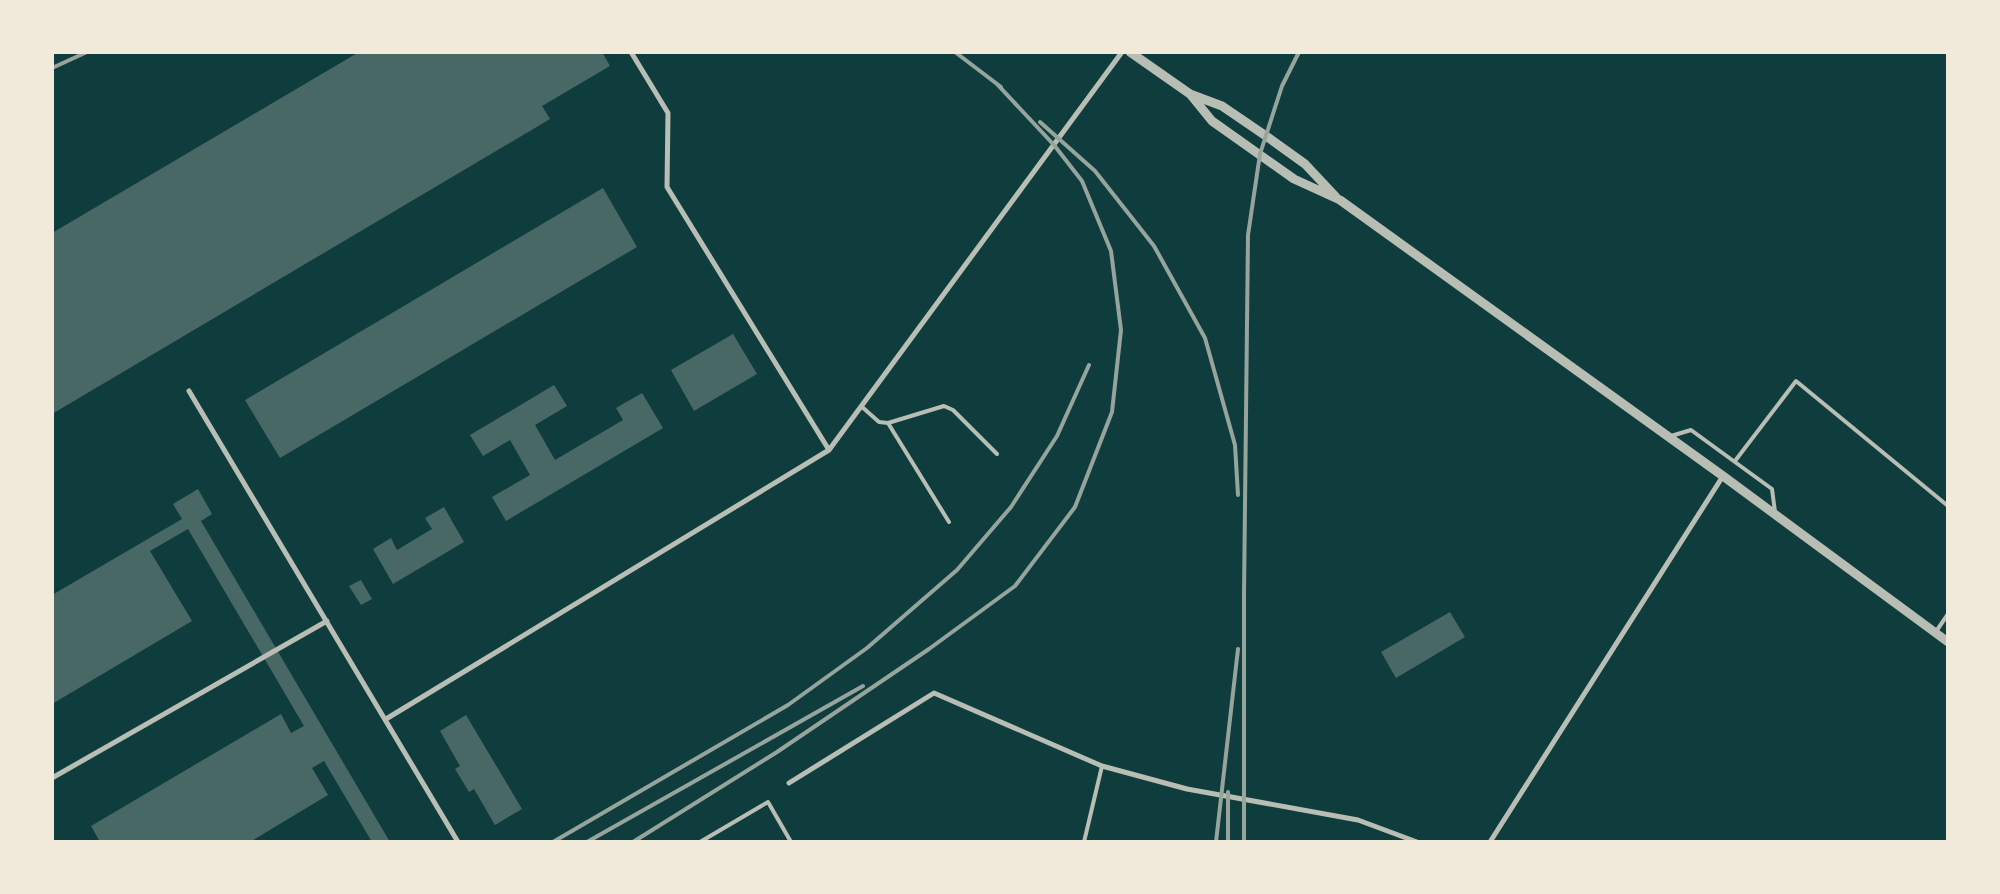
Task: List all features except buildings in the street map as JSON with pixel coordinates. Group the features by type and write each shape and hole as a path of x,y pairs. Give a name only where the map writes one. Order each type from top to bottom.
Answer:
{"street":[{"path":"631,52 668,113 668,187 829,450"},
{"path":"386,719 829,450 1122,52"},
{"path":"1130,52 1190,94 1222,106 1305,164 1340,200 1723,476 1948,642"},
{"path":"1190,94 1212,121 1294,179 1340,200"},
{"path":"189,391 458,842"},
{"path":"1490,842 1723,476"},
{"path":"52,778 327,621"},
{"path":"789,783 934,693 1102,766 1187,789 1358,820 1418,842"}],"lane":[{"path":"1734,462 1796,381 1948,506"},
{"path":"861,406 878,422 888,423 944,406 953,410 997,454"},
{"path":"888,423 949,522"},
{"path":"1668,437 1691,430 1772,489 1775,515"},
{"path":"1935,632 1948,614"},
{"path":"1084,842 1102,766"},
{"path":"700,842 768,802 791,842"}],"railway":[{"path":"52,68 87,52"},
{"path":"955,52 1001,87"},
{"path":"1244,842 1244,595 1248,235 1260,154 1282,86 1299,52"},
{"path":"633,842 777,752 929,649 1015,586 1075,507 1112,412 1121,330 1111,251 1082,181 1054,145 996,83"},
{"path":"1040,122 1095,171 1154,246 1205,338 1235,445 1238,495"},
{"path":"553,842 788,705 867,648 957,570 1011,507 1057,436 1089,365"},
{"path":"1216,842 1238,649"},
{"path":"587,842 863,686"},
{"path":"1228,792 1228,842"}]}
